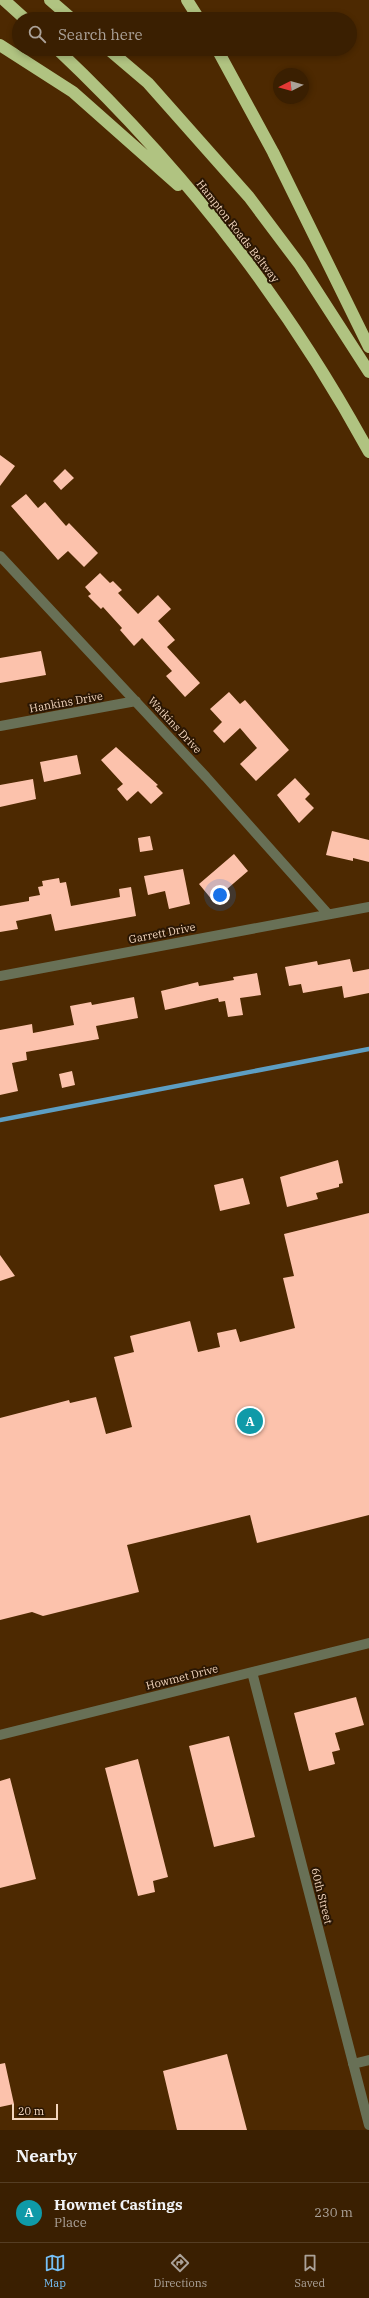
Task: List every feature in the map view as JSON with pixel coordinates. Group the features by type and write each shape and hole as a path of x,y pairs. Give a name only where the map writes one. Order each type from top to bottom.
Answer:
{"highway":[{"path":"4,0 17,12"},
{"path":"50,0 64,12"},
{"path":"187,0 195,12"},
{"path":"0,45 12,53"},
{"path":"17,56 73,92 212,215"},
{"name":"Hampton Roads Beltway","path":"64,56 94,84 157,151 212,215 256,272 297,332 369,452"},
{"path":"116,56 148,83 249,197 300,265 369,372"},
{"path":"221,56 273,152 369,347"}],"street":[{"name":"Watkins Drive","path":"0,556 136,701 328,914"},
{"name":"Hankins Drive","path":"0,726 136,701"},
{"name":"Garrett Drive","path":"0,976 369,907"},
{"name":"Howmet Drive","path":"0,1736 369,1643"},
{"name":"60th Street","path":"252,1672 369,2126"},
{"path":"353,2064 369,2060"}],"building":[{"path":"0,455 15,466 0,486"},
{"path":"65,469 74,478 61,490 53,481"},
{"path":"26,494 38,508 45,502 66,526 69,523 98,553 84,567 68,551 58,560 11,506"},
{"path":"100,573 110,583 113,581 122,590 118,593 138,614 158,595 171,609 158,621 175,640 167,647 200,683 185,697 166,676 172,671 142,638 134,646 120,630 122,628 103,607 101,609 88,596 91,594 85,587"},
{"path":"41,651 46,675 0,683 0,658"},
{"path":"229,692 240,704 245,700 289,750 256,781 240,764 257,748 240,728 224,743 213,731 222,722 210,709"},
{"path":"116,747 158,785 156,786 163,793 151,804 138,791 127,801 117,789 123,784 101,760"},
{"path":"77,755 81,774 44,782 40,762"},
{"path":"295,778 310,794 305,799 314,808 299,823 277,795"},
{"path":"33,779 36,799 0,807 0,785"},
{"path":"332,831 369,840 369,862 353,858 353,861 326,855"},
{"path":"150,836 153,850 140,852 138,838"},
{"path":"234,854 248,871 213,901 199,884"},
{"path":"183,869 190,904 169,909 165,891 148,895 144,876"},
{"path":"59,878 60,883 66,882 71,906 120,897 119,889 131,887 136,916 55,931 51,914 16,921 18,929 0,932 0,906 29,901 29,897 40,895 38,887 43,886 42,881"},
{"path":"350,959 353,972 369,969 369,993 344,998 342,986 303,993 301,984 289,986 285,967 317,961 318,965"},
{"path":"257,973 261,995 240,998 243,1015 228,1017 225,1001 219,1002 218,998 165,1010 161,991 198,982 199,986 234,980 233,977"},
{"path":"134,997 138,1018 96,1026 99,1039 26,1052 27,1060 12,1063 18,1091 0,1095 0,1030 32,1024 33,1033 74,1025 70,1006 91,1002 92,1005"},
{"path":"72,1071 75,1085 62,1088 59,1074"},
{"path":"338,1160 343,1183 339,1184 339,1187 316,1193 318,1199 287,1207 280,1177"},
{"path":"243,1178 250,1204 220,1211 214,1185"},
{"path":"369,1213 369,1515 257,1543 250,1515 127,1545 139,1592 43,1616 32,1612 0,1620 0,1418 69,1400 70,1403 96,1397 106,1434 132,1427 114,1357 134,1352 130,1336 190,1321 198,1352 220,1347 217,1333 236,1329 240,1342 295,1328 283,1278 294,1276 284,1234"},
{"path":"0,1255 15,1276 0,1281"},
{"path":"356,1697 364,1725 335,1733 340,1750 332,1752 335,1764 309,1771 294,1713"},
{"path":"229,1736 255,1837 214,1847 189,1746"},
{"path":"138,1759 168,1877 153,1881 155,1892 138,1896 105,1768"},
{"path":"10,1778 36,1879 0,1888 0,1781"},
{"path":"227,2054 247,2130 177,2130 163,2071"},
{"path":"5,2063 14,2104 0,2107 0,2064"}],"waterway":[{"path":"0,1120 369,1049"}],"place":[{"name":"Howmet Castings","path":"250,1421"}]}
